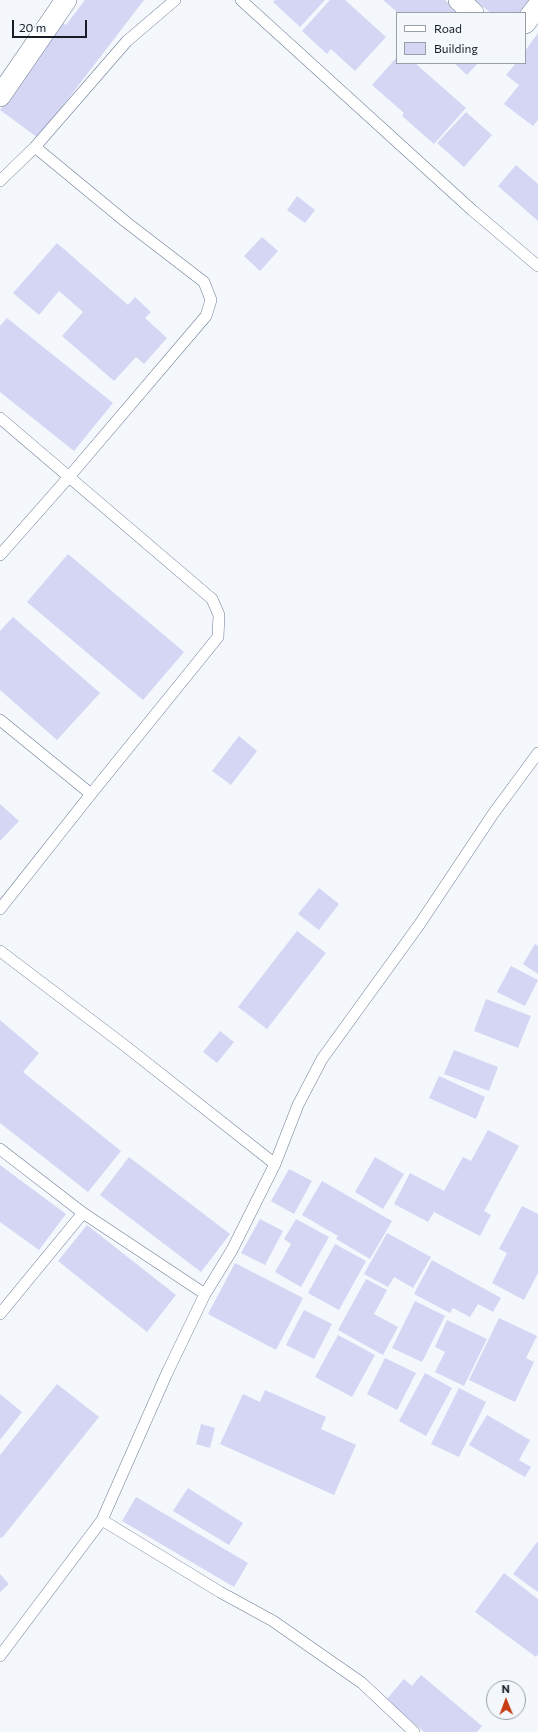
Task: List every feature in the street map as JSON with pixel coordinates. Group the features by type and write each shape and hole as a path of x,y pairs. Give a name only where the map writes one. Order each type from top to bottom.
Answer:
{"street":[{"path":"0,96 66,0"},
{"path":"458,0 472,12"},
{"path":"526,22 538,6"}],"lane":[{"path":"0,181 35,148 127,41 174,0"},
{"path":"241,0 472,210 538,266"},
{"path":"0,555 68,478 206,316 211,300 204,282 126,222 35,148"},
{"path":"0,418 68,478 212,599 219,615 218,637 0,909"},
{"path":"0,720 91,794"},
{"path":"0,1656 102,1520 167,1373 205,1294 232,1250 275,1164 298,1106 322,1059 419,925 493,814 538,753"},
{"path":"0,951 124,1044 275,1164"},
{"path":"0,1149 83,1213 205,1294"},
{"path":"0,1314 83,1213"},
{"path":"102,1520 220,1592 273,1621 362,1684 414,1732"}],"building":[{"path":"85,0 144,0 38,138 0,110 27,74 60,21 66,25"},
{"path":"275,0 325,0 300,27 273,2"},
{"path":"330,0 345,0 386,37 355,71 331,49 327,54 302,31"},
{"path":"383,0 445,0 458,12 397,12"},
{"path":"474,0 529,0 520,12 490,12"},
{"path":"538,33 538,120 533,126 504,104 519,85 506,75 515,64 526,64 526,50"},
{"path":"396,58 396,64 416,64 466,108 434,144 402,116 404,113 372,85"},
{"path":"455,64 477,64 467,75"},
{"path":"466,112 492,135 464,167 437,143"},
{"path":"516,165 538,184 538,221 498,186"},
{"path":"297,196 315,210 305,223 287,210"},
{"path":"262,237 278,251 260,271 244,256"},
{"path":"57,243 128,305 135,297 151,312 145,318 167,338 144,364 136,357 114,381 62,336 83,312 59,291 39,315 13,293"},
{"path":"7,318 113,403 74,451 0,392 0,326"},
{"path":"68,554 184,652 143,700 27,602"},
{"path":"13,617 100,693 57,740 0,690 0,631"},
{"path":"239,736 257,751 231,785 212,771"},
{"path":"0,804 19,821 0,841"},
{"path":"319,888 339,904 319,930 298,914"},
{"path":"297,931 326,953 267,1029 238,1007"},
{"path":"535,944 538,946 538,974 523,964"},
{"path":"511,966 538,980 525,1006 497,992"},
{"path":"486,999 531,1016 518,1048 474,1031"},
{"path":"0,1020 39,1053 23,1072 121,1151 88,1192 0,1123"},
{"path":"220,1031 234,1042 217,1063 203,1052"},
{"path":"454,1050 498,1067 489,1091 444,1074"},
{"path":"439,1076 485,1097 476,1119 429,1098"},
{"path":"488,1130 519,1146 484,1211 491,1215 480,1236 434,1212 428,1222 394,1204 410,1173 444,1191 463,1157 471,1161"},
{"path":"129,1157 230,1234 201,1272 100,1195"},
{"path":"375,1157 404,1174 383,1209 355,1192"},
{"path":"0,1165 66,1214 39,1250 0,1222"},
{"path":"289,1169 312,1181 294,1214 271,1201"},
{"path":"322,1181 392,1221 370,1259 336,1239 338,1236 302,1215"},
{"path":"522,1206 538,1214 538,1273 524,1300 492,1283 507,1253 499,1249"},
{"path":"260,1219 283,1231 265,1265 241,1253"},
{"path":"296,1219 329,1237 301,1287 275,1272 291,1244 284,1239"},
{"path":"87,1225 176,1295 147,1332 58,1261"},
{"path":"387,1233 431,1257 413,1288 394,1277 388,1287 364,1274"},
{"path":"335,1244 366,1261 339,1310 308,1293"},
{"path":"432,1260 501,1298 493,1312 478,1304 470,1317 453,1308 450,1313 414,1294"},
{"path":"235,1263 303,1298 276,1350 208,1314"},
{"path":"366,1279 387,1290 374,1314 398,1327 383,1355 338,1330"},
{"path":"415,1301 445,1316 422,1362 392,1348"},
{"path":"304,1310 332,1324 314,1359 286,1345"},
{"path":"499,1318 537,1336 526,1358 534,1362 515,1402 469,1380"},
{"path":"447,1320 487,1339 464,1386 435,1372 445,1352 435,1347"},
{"path":"338,1335 375,1355 352,1397 315,1377"},
{"path":"385,1358 416,1373 397,1410 367,1394"},
{"path":"425,1373 452,1388 426,1436 399,1421"},
{"path":"57,1384 99,1417 2,1538 0,1537 0,1455"},
{"path":"459,1388 486,1402 459,1457 431,1444"},
{"path":"265,1390 326,1417 321,1429 356,1445 334,1495 220,1444 243,1394 260,1402"},
{"path":"0,1394 22,1412 0,1440"},
{"path":"487,1415 530,1440 519,1460 531,1467 525,1477 469,1445"},
{"path":"201,1424 215,1428 210,1448 196,1444"},
{"path":"188,1488 243,1523 229,1545 173,1511"},
{"path":"136,1497 248,1563 234,1587 122,1521"},
{"path":"538,1541 538,1592 513,1574"},
{"path":"504,1573 538,1599 538,1654 536,1657 475,1612"},
{"path":"0,1574 9,1584 0,1592"},
{"path":"421,1675 482,1726 477,1732 424,1732 386,1700 404,1679 412,1686"}]}
